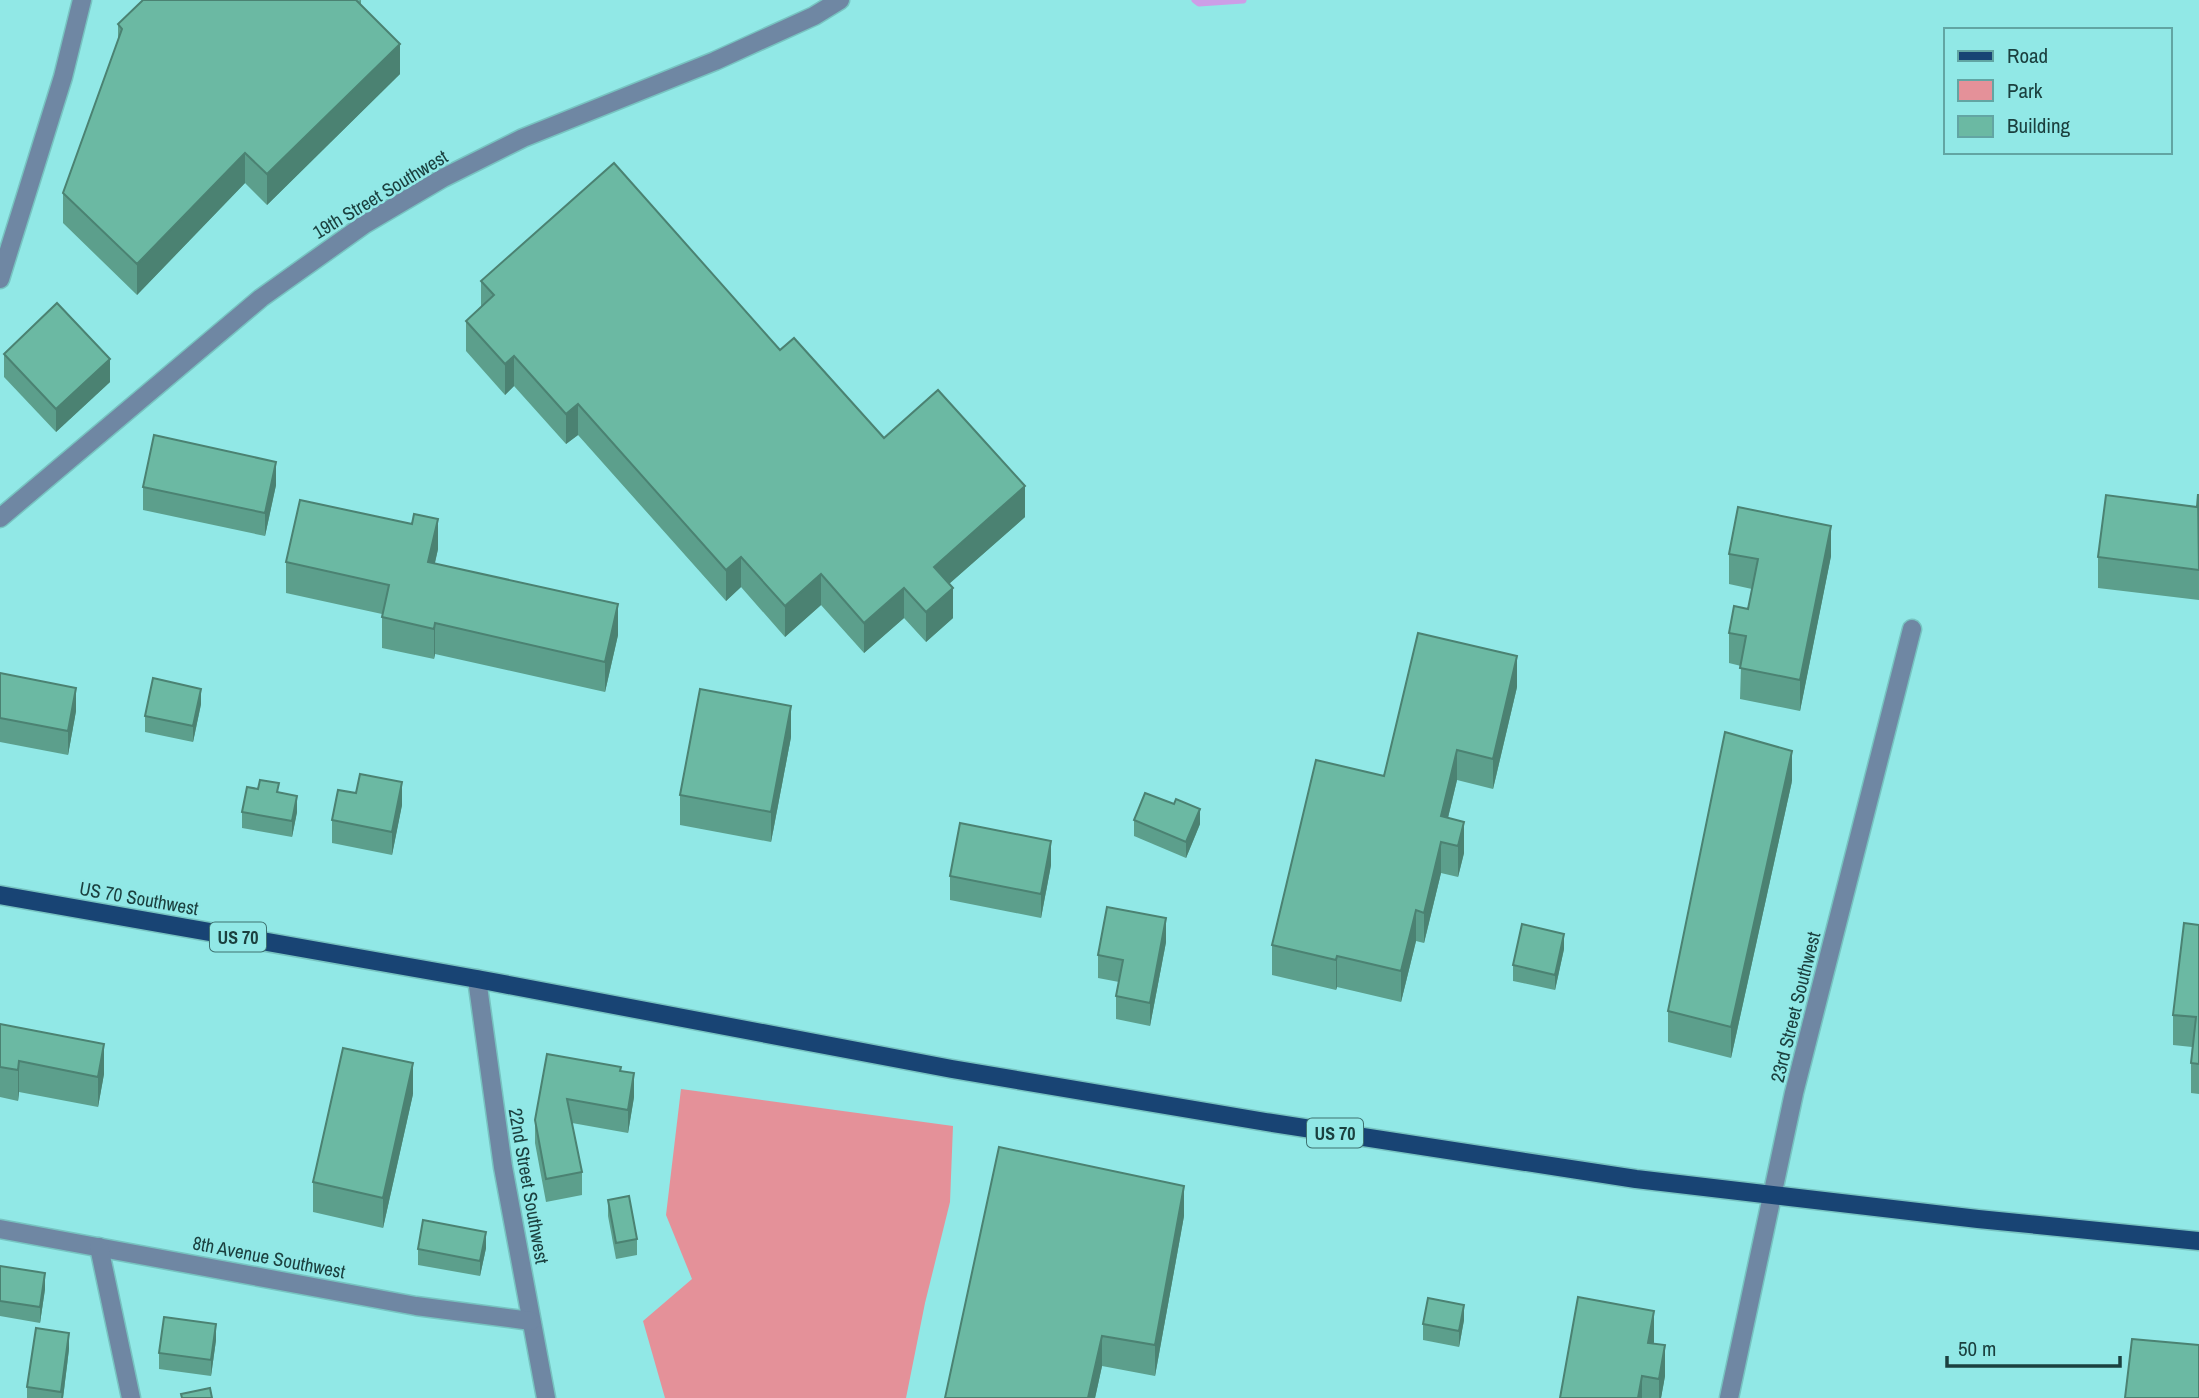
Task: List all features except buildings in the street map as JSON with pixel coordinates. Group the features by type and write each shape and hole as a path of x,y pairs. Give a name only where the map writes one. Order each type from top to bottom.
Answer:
{"main road":[{"name":"US 70 Southwest","path":"0,895 477,979"},
{"name":"US 70","path":"477,979 952,1069 1510,1161 1771,1195 2199,1241"}],"street":[{"path":"0,279 62,77 82,0"},
{"name":"19th Street Southwest","path":"0,518 261,298 365,224 443,178 523,138 715,61 814,16 840,0"},
{"name":"23rd Street Southwest","path":"1729,1398 1794,1093 1912,629"},
{"name":"22nd Street Southwest","path":"477,979 503,1167 546,1398"},
{"name":"8th Avenue Southwest","path":"0,1229 416,1306 531,1321"},
{"path":"99,1247 131,1398"}],"green space":[{"path":"681,1089 953,1126 950,1202 925,1303 906,1398 665,1398 643,1321 692,1279 666,1215"}],"waterway":[{"path":"1195,0 1199,3 1243,0"}]}
